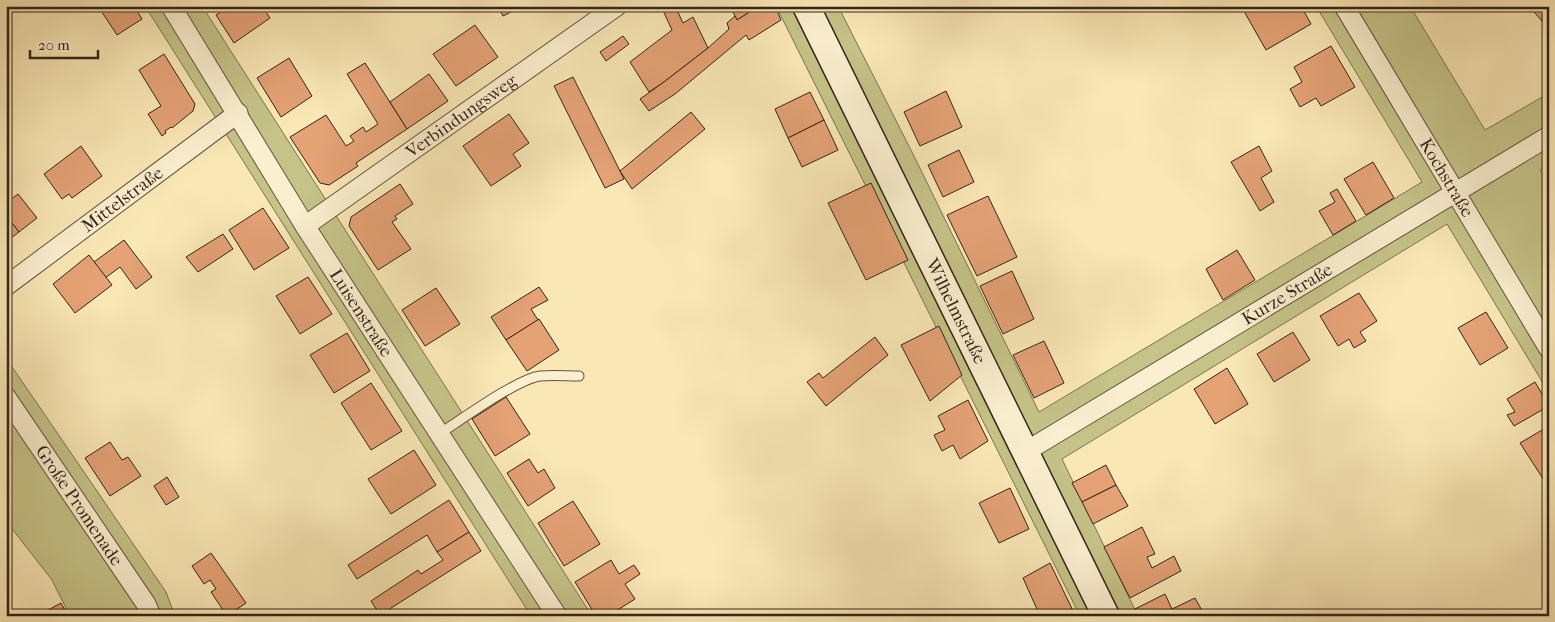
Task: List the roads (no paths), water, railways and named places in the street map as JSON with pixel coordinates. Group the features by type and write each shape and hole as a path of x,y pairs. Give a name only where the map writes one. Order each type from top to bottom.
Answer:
{"street":[{"name":"Luisenstraße","path":"171,6 238,113 305,226 557,616"},
{"name":"Verbindungsweg","path":"305,226 617,6"},
{"name":"Wilhelmstraße","path":"806,6 1106,616"},
{"name":"Kochstraße","path":"1344,6 1549,349"},
{"name":"Mittelstraße","path":"6,286 238,113"},
{"name":"Kurze Straße","path":"1025,452 1549,136"},
{"name":"Große Promenade","path":"6,397 146,604 151,616"}],"lane":[{"path":"440,434 529,380 539,376 579,376"}]}
